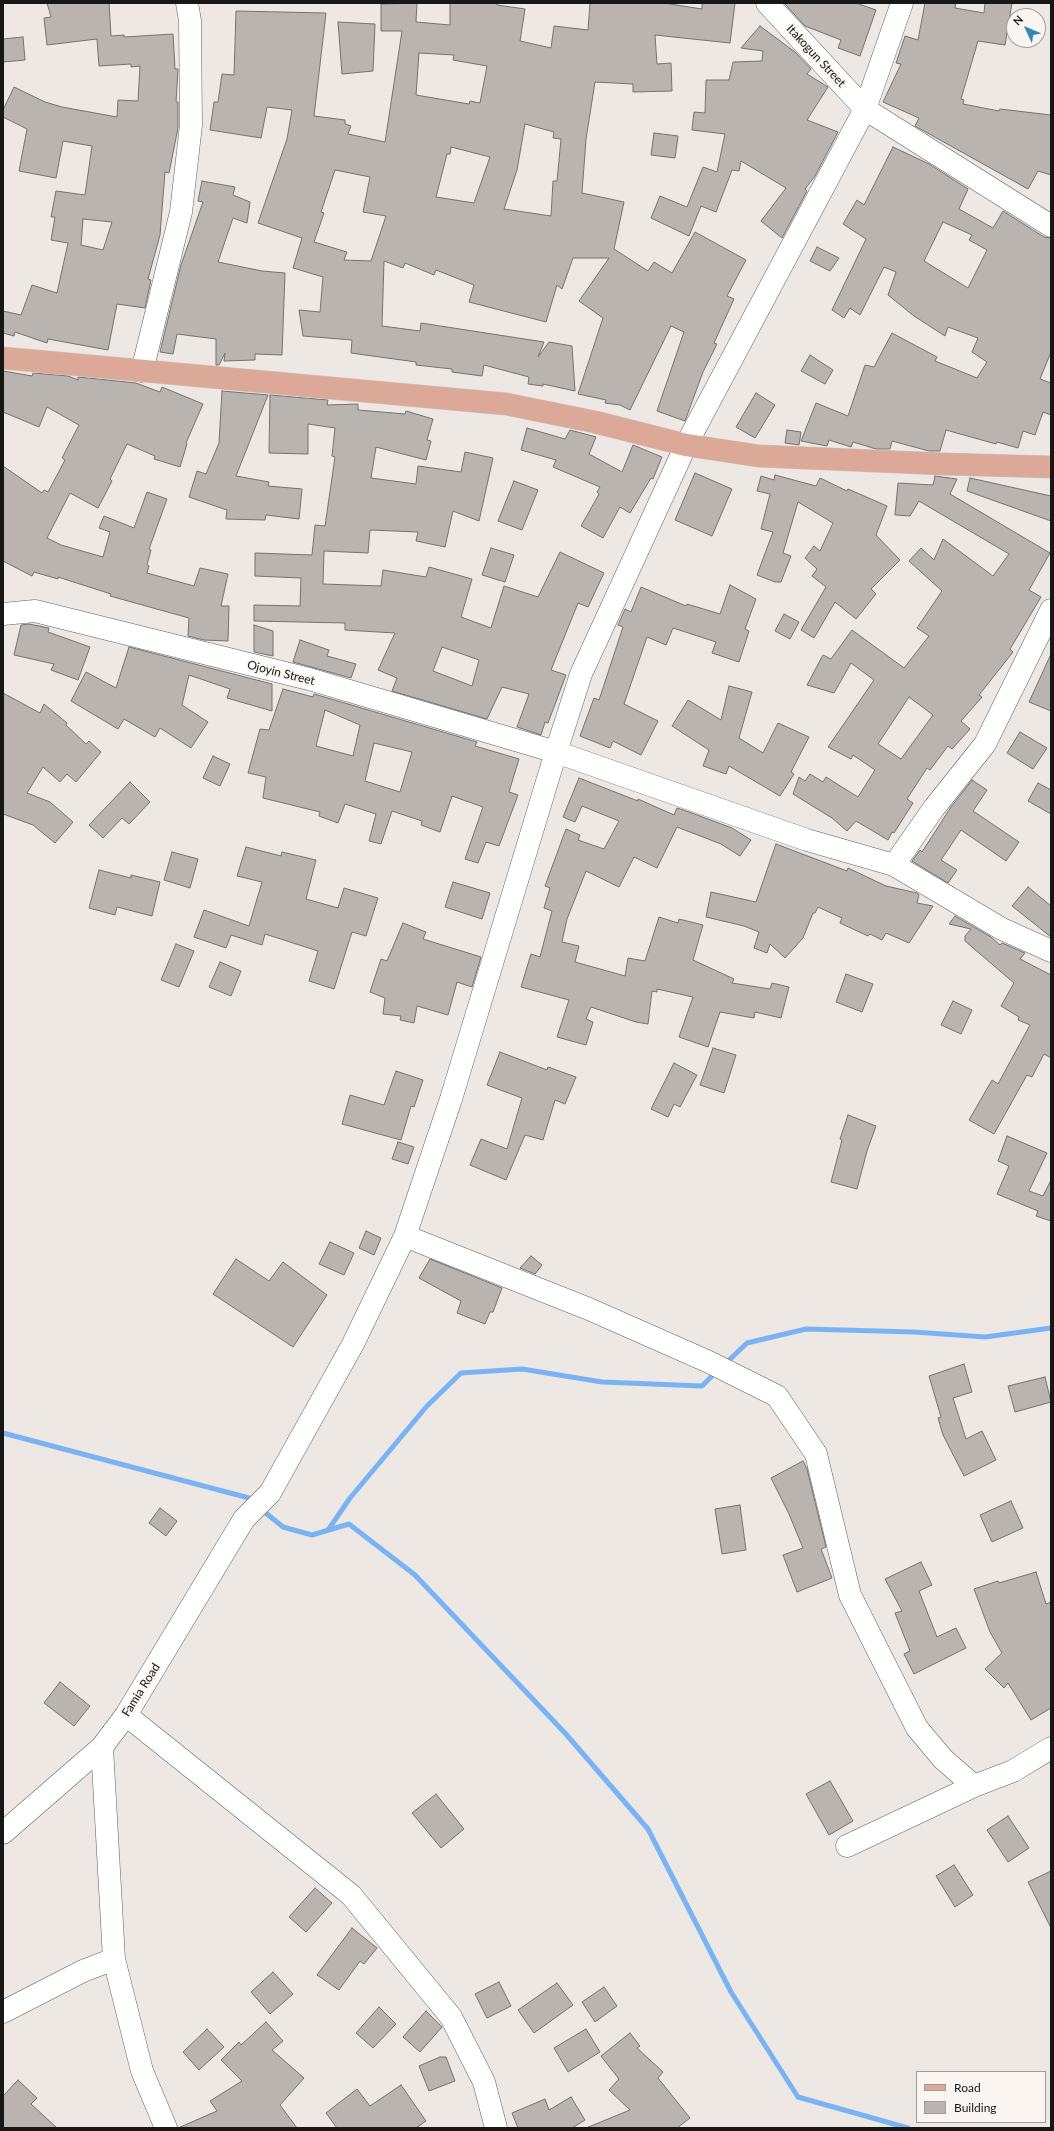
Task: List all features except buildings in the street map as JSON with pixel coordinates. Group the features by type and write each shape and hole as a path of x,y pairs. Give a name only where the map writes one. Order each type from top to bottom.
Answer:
{"main road":[{"path":"3,358 506,404 595,422 686,445 759,456 1051,467"}],"street":[{"path":"142,371 181,212 191,125 190,22 187,3"},
{"name":"Itakogun Street","path":"767,3 865,109 1051,226"},
{"name":"Famia Road","path":"3,1833 102,1747 126,1715 244,1519 270,1493 353,1344 405,1236 451,1099 581,674 686,445 865,109 902,3"},
{"path":"894,865 934,808 985,744 1051,610"},
{"name":"Ojoyin Street","path":"3,614 35,611 301,677 556,752 808,840 894,865 1002,929 1051,951"},
{"path":"405,1236 589,1309 709,1362 777,1396 816,1454 850,1596 917,1728 943,1760 974,1786"},
{"path":"126,1715 351,1895 451,2017 484,2082 496,2128"},
{"path":"102,1747 114,1959 142,2071 166,2128"},
{"path":"847,1846 974,1786 1013,1771 1051,1748"},
{"path":"3,2012 83,1971 114,1959"}],"waterway":[{"path":"725,1364 747,1343 806,1329 914,1332 985,1337 1051,1328"},
{"path":"328,1530 350,1498 427,1406 461,1373 522,1369 602,1382 702,1386 716,1372"},
{"path":"3,1433 249,1498 254,1502"},
{"path":"261,1509 283,1527 312,1535 349,1524 415,1575 565,1733 648,1829 731,1992 798,2097 908,2128"}]}
